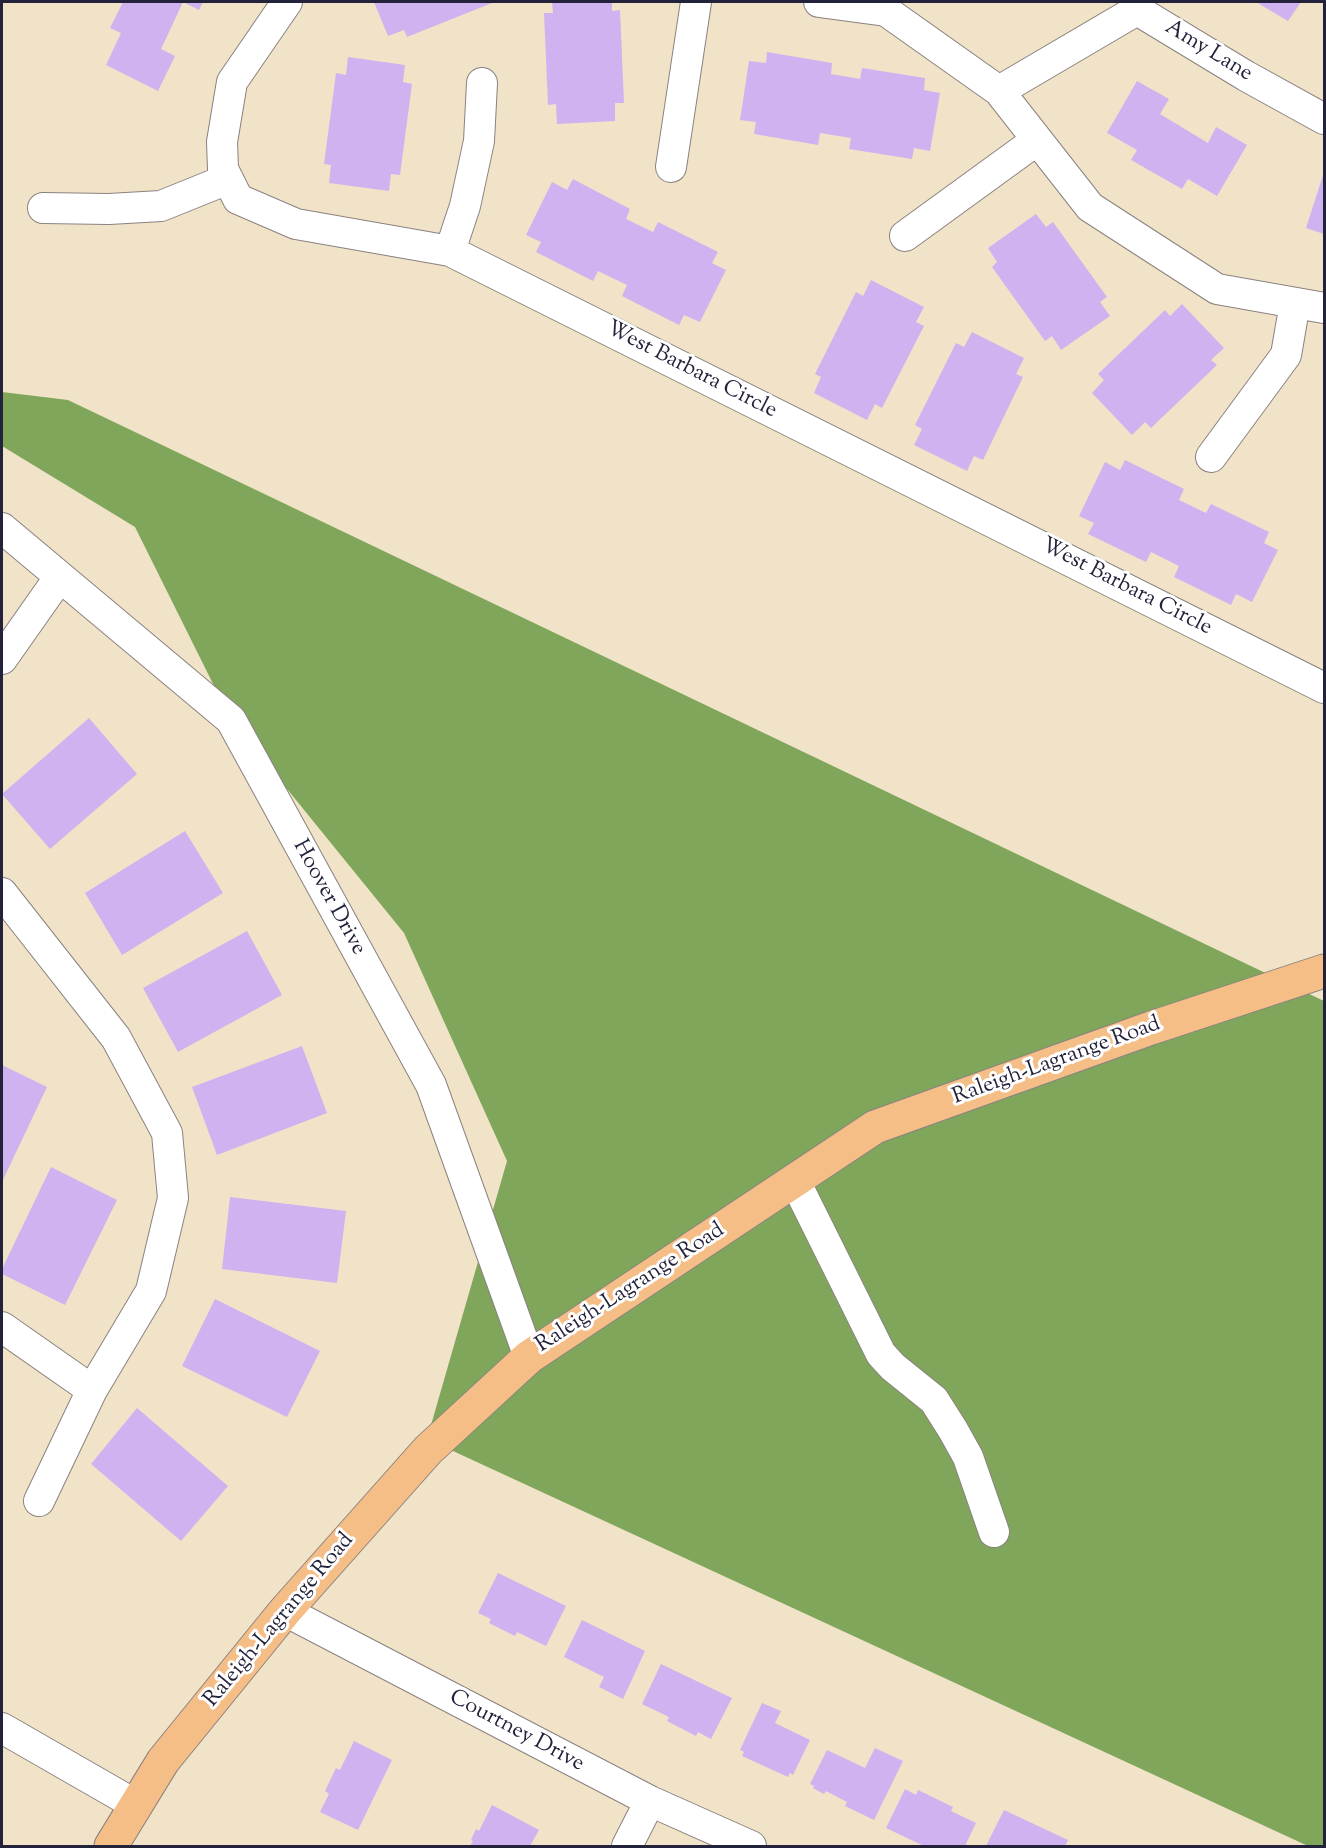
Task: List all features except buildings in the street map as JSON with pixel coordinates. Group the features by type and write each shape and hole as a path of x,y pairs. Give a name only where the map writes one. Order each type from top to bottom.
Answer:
{"main road":[{"name":"Raleigh-Lagrange Road","path":"111,1846 163,1761 285,1611 428,1450 529,1357 875,1127 1151,1028 1324,971"}],"street":[{"name":"West Barbara Circle","path":"287,2 232,82 222,142 223,169 238,199 296,224 450,251 1324,688"},
{"path":"671,167 696,2"},
{"path":"819,2 886,11 999,91 1090,207 1217,289 1324,308"},
{"name":"Amy Lane","path":"999,91 1137,10 1246,76 1324,119"},
{"path":"450,251 465,206 479,141 482,83"},
{"path":"905,236 1037,140"},
{"path":"43,208 109,209 161,206 228,179"},
{"path":"1210,457 1286,354 1294,303"},
{"name":"Hoover Drive","path":"4,534 231,720 431,1085 529,1357"},
{"path":"2,659 59,578"},
{"path":"2,893 116,1038 168,1133 173,1198 151,1291 92,1390 39,1501"},
{"path":"795,1181 881,1354 893,1367 934,1400 954,1430 968,1457 994,1532"},
{"path":"2,1327 92,1390"},
{"name":"Courtney Drive","path":"285,1611 650,1801 751,1846"},
{"path":"2,1728 136,1805"},
{"path":"627,1846 650,1801"}],"green space":[{"path":"2,392 68,400 1324,1001 1324,1846 1308,1846 427,1439 507,1161 404,933 231,720 135,527 2,446"}]}
